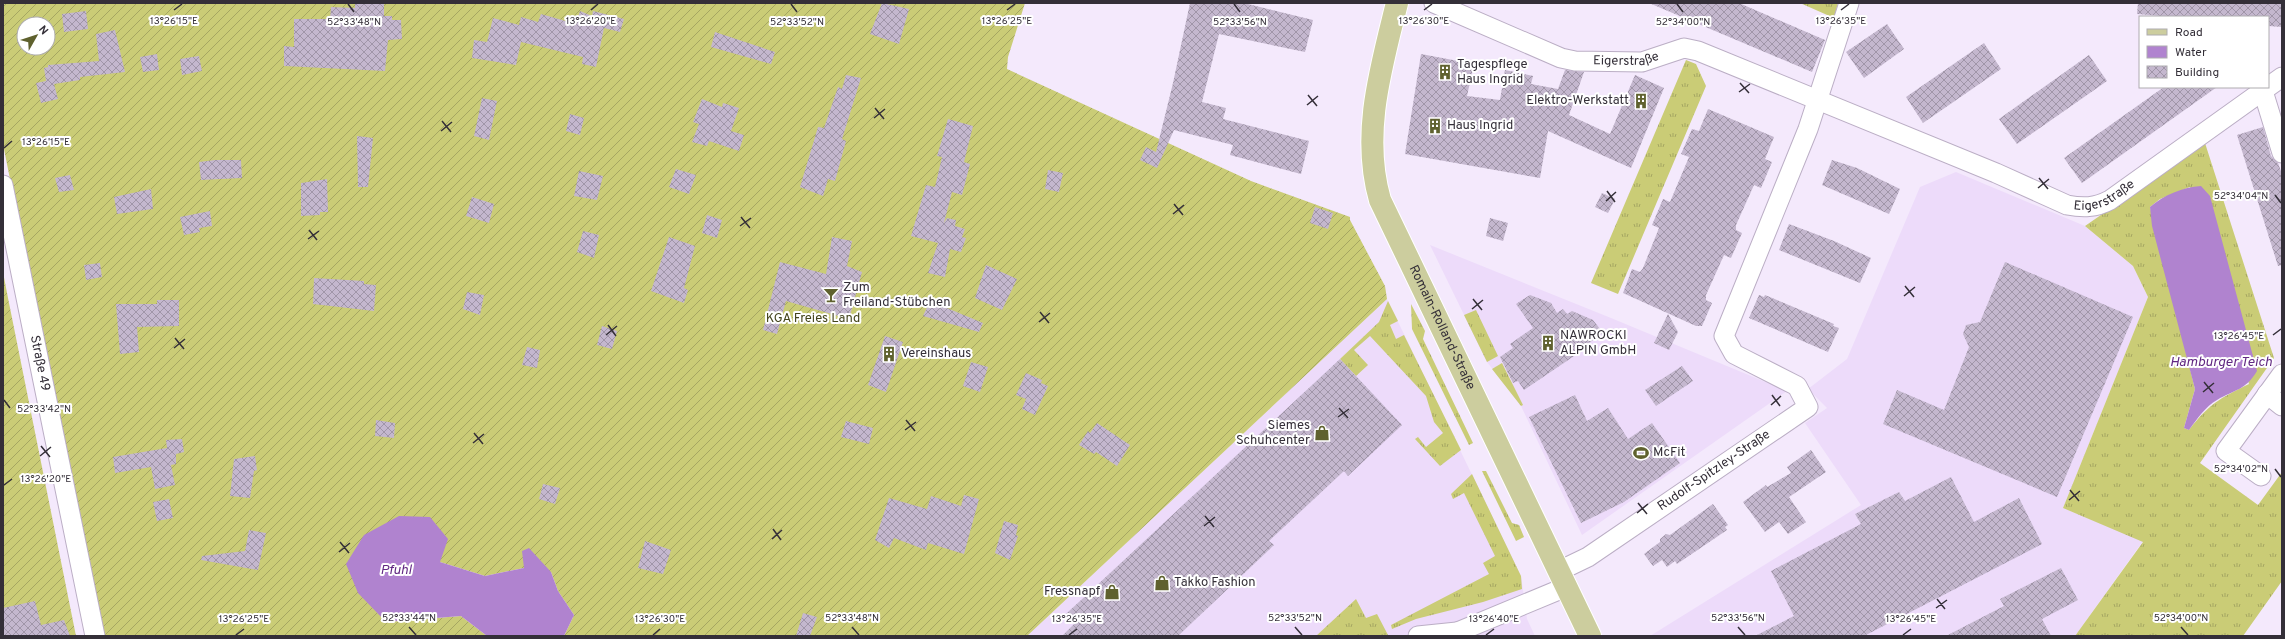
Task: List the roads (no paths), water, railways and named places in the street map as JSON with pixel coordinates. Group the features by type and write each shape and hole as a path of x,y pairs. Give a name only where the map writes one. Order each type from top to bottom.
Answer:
{"main road":[{"name":"Romain-Rolland-Straße","path":"1397,3 1372,123 1372,168 1380,200 1590,636"}],"street":[{"name":"Eigerstraße","path":"1434,3 1560,58 1575,61 1642,62 1684,48 1714,56 1817,101 1996,173 2067,205 2090,207 2110,200 2267,88"},
{"path":"1817,101 1849,3"},
{"name":"Eigerstraße","path":"2269,87 2282,77"},
{"path":"2263,91 2282,153"},
{"name":"Rudolf-Spitzley-Straße","path":"1418,636 1452,635 1562,579 1588,557 1808,407 1797,386 1734,354 1724,336 1793,168 1817,101"},
{"name":"Straße 49","path":"3,185 95,636"},
{"path":"2261,476 2226,451 2282,374"},
{"path":"2267,394 2282,406"}],"water":[{"name":"Hamburger Teich","path":"2201,186 2210,196 2257,371 2253,378 2244,386 2223,396 2209,406 2189,430 2184,428 2195,389 2152,226 2150,207 2174,192"},
{"name":"Pfuhl","path":"399,516 430,517 448,539 440,562 485,576 524,568 522,551 529,548 551,572 558,591 574,615 564,636 487,636 461,616 386,622 358,593 346,564 364,535"}],"place":[{"name":"Tagespflege Haus Ingrid","path":"1445,72"},
{"name":"Elektro-Werkstatt","path":"1641,101"},
{"name":"Haus Ingrid","path":"1435,126"},
{"name":"Zum Freiland-Stübchen","path":"831,295"},
{"name":"NAWROCKI ALPIN GmbH","path":"1548,343"},
{"name":"Vereinshaus","path":"889,354"},
{"name":"Siemes Schuhcenter","path":"1322,433"},
{"name":"McFit","path":"1641,453"},
{"name":"Takko Fashion","path":"1162,583"},
{"name":"Fressnapf","path":"1112,592"}],"park label":[{"name":"KGA Freies Land","path":"813,319"}]}
